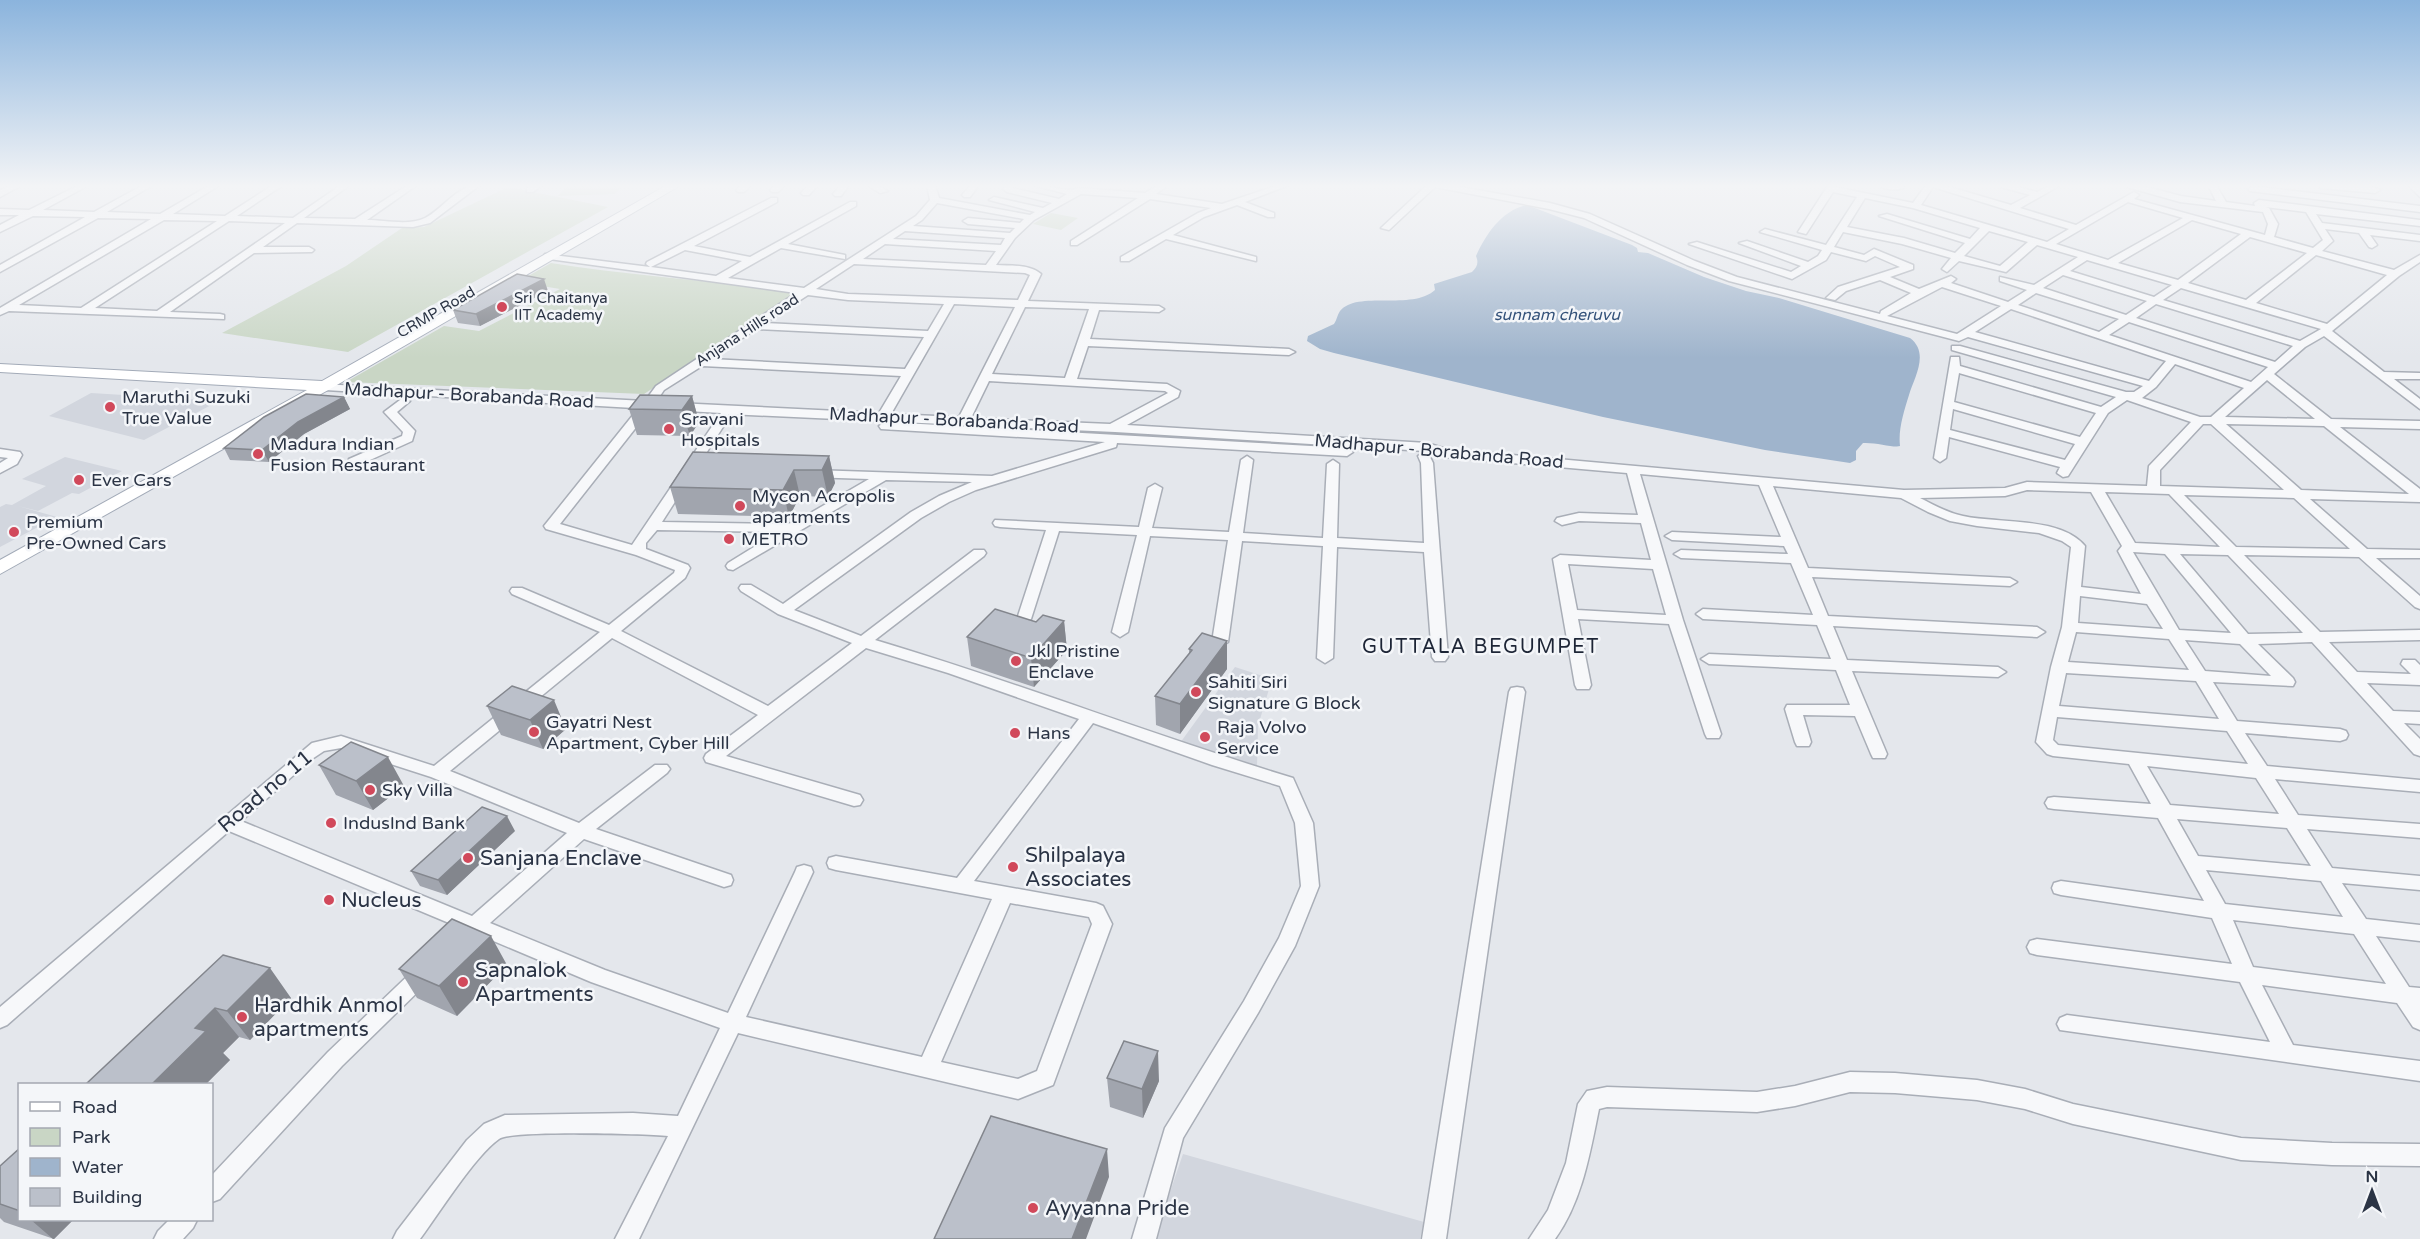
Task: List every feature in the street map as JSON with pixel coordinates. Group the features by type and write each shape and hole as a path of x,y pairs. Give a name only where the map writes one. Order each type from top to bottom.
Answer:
{"main road":[{"name":"CRMP Road","path":"306,391 560,243"},
{"name":"CRMP Road","path":"306,391 325,387 572,243"},
{"path":"0,368 306,391"},
{"path":"0,379 288,394 306,391"},
{"path":"0,568 306,391"},
{"path":"0,554 288,394"}],"street":[{"path":"0,269 46,243"},
{"path":"3,309 118,243"},
{"path":"82,312 190,243"},
{"path":"158,315 261,243"},
{"path":"651,264 692,243"},
{"path":"720,278 783,243"},
{"name":"Anjana Hills road","path":"641,552 551,526 645,409 656,391 808,291 846,259 880,243"},
{"path":"915,243 1004,248"},
{"path":"988,269 1007,243"},
{"path":"1125,260 1154,243"},
{"path":"1191,243 1252,259"},
{"path":"1646,243 1733,279 1962,340 2039,353 2152,385"},
{"path":"1744,243 1810,266"},
{"path":"1806,243 1866,258 1874,252 1910,267 1842,290 1831,298 1922,323 1926,329"},
{"path":"1694,244 1792,276 1822,258 1833,243"},
{"path":"1910,243 2002,270 2035,243"},
{"path":"1885,313 1947,277 1957,257 1970,243"},
{"path":"2044,243 2327,330 2418,402"},
{"path":"2110,263 2145,243"},
{"path":"2099,337 2152,300 2180,284 2237,243"},
{"path":"2285,243 2396,274"},
{"path":"2248,304 2326,243"},
{"path":"779,245 846,259 1034,271 1036,277 964,420"},
{"path":"685,247 750,260"},
{"path":"250,250 309,250"},
{"path":"549,256 848,297 1160,309"},
{"path":"1940,458 1953,368 1962,340 2086,256"},
{"path":"2214,420 2250,386 2301,345 2327,330 2396,274 2420,258"},
{"path":"2062,272 2301,345"},
{"path":"1878,276 1919,293"},
{"path":"1947,277 2010,307 2250,386"},
{"path":"2004,279 2126,318 2271,370 2331,424 2420,497"},
{"path":"884,416 950,302"},
{"path":"1070,382 1095,307"},
{"path":"3,309 220,317"},
{"path":"754,326 931,334"},
{"path":"1981,326 2045,347 2039,353"},
{"path":"1962,340 2004,361 2126,396 2199,421 2420,425"},
{"path":"1084,342 1289,352"},
{"path":"1990,379 2004,361"},
{"path":"1944,432 2065,469 2103,411 2126,396 2137,396 2152,385 2172,361"},
{"path":"699,362 909,373"},
{"path":"1953,368 2103,411"},
{"path":"2383,375 2420,376"},
{"path":"985,377 1167,388 1174,391 1174,394 1112,428"},
{"name":"Madhapur - Borabanda Road","path":"325,387 645,409 884,416 1427,447 1444,453 1906,494 2005,492 2027,486 2420,497"},
{"path":"306,391 404,401 645,409 1120,441 1424,456 1444,453"},
{"path":"354,462 408,438 409,431 390,412 404,401"},
{"path":"1948,404 2082,442"},
{"path":"436,773 683,571 682,568 641,552 638,548 639,542 696,471 724,416"},
{"path":"2214,420 2420,604"},
{"path":"2153,489 2154,469 2199,421"},
{"path":"783,611 916,515 971,488 1120,441"},
{"path":"0,453 16,455 12,461 0,469"},
{"path":"1424,456 1427,463 1440,657"},
{"path":"1220,642 1247,460"},
{"path":"1325,658 1333,464"},
{"path":"1632,469 1675,620 1713,734"},
{"path":"804,474 1000,479"},
{"path":"733,566 884,476"},
{"path":"1764,481 1879,754"},
{"path":"1120,632 1155,488"},
{"path":"2096,489 2130,547"},
{"path":"2172,490 2355,677 2420,750"},
{"path":"1906,494 1944,515 1984,524 2042,530 2066,537 2078,546 2076,591 2070,627 2059,667 2044,742 2053,750 2420,786"},
{"path":"1562,521 1579,517 1645,519"},
{"path":"1000,523 1431,548"},
{"path":"653,526 773,529 800,525"},
{"path":"1024,619 1054,526"},
{"path":"1672,536 1789,542"},
{"path":"2420,554 2233,552 2130,547 2125,551 2152,600 2327,876 2412,996 2420,1021"},
{"path":"2059,667 2287,682 2244,639 2169,550"},
{"path":"854,800 712,758 980,553"},
{"path":"1681,554 1799,566 2010,582"},
{"path":"1583,685 1560,559 1659,565"},
{"path":"746,588 783,611 863,642 954,669 1218,761 1287,782 1304,823 1309,854 1310,885 1288,940 1251,1007 1173,1136 1144,1239"},
{"path":"517,591 610,632 768,714"},
{"path":"2076,591 2152,600"},
{"path":"1571,614 1675,620"},
{"path":"1702,614 2037,632"},
{"path":"2070,627 2244,639 2420,635"},
{"path":"1710,659 1998,672"},
{"path":"2355,677 2420,680"},
{"path":"1434,1239 1517,692"},
{"path":"1803,741 1793,709 1860,711"},
{"path":"2051,711 2230,724 2340,735"},
{"path":"966,878 1090,716"},
{"path":"2391,716 2420,718"},
{"name":"Road no 11","path":"0,1019 306,755 330,743 342,742 436,773 581,831 724,880"},
{"path":"2134,757 2219,912 2246,974 2287,1054"},
{"path":"458,941 581,831 661,769"},
{"path":"2054,803 2420,831"},
{"path":"227,822 598,976 732,1023 1018,1089 1045,1078 1102,924 1096,911 836,862"},
{"path":"2191,861 2327,876 2420,883"},
{"path":"627,1239 684,1127 804,872"},
{"path":"2061,888 2219,912 2420,933"},
{"path":"928,1068 1004,894"},
{"path":"2037,947 2412,996"},
{"path":"213,1190 335,1059 441,957"},
{"path":"2067,1024 2420,1071"},
{"path":"1541,1239 1557,1217 1577,1163 1589,1104 1595,1098 1757,1102 1795,1096 1850,1082 1895,1083 1977,1090 2073,1114 2241,1149 2332,1154 2420,1155"},
{"path":"405,1239 476,1147 492,1131 505,1125 633,1123 684,1127"},
{"path":"166,1239 184,1221"}],"shaded area":[{"path":"91,393 219,401 144,440 49,416"},
{"path":"65,457 122,471 79,494 72,493 38,511 18,506 57,517 0,547 0,507 6,504 12,505 46,486 22,479"},
{"path":"1235,667 1272,679 1258,726 1257,767 1180,743"},
{"path":"1183,1154 1424,1222 1420,1239 1154,1239"}],"green space":[{"path":"380,243 544,243 348,352 222,333 346,266"},
{"path":"551,263 798,292 644,394 346,382 444,326 479,331 560,289 518,282"}],"water":[{"name":"sunnam cheruvu","path":"1483,243 1626,243 1637,248 1638,252 1648,253 1704,277 1910,338 1916,344 1920,358 1902,420 1900,446 1863,443 1856,451 1856,460 1850,463 1765,450 1603,417 1334,353 1320,349 1307,341 1308,336 1334,324 1340,311 1348,305 1425,296 1435,290 1434,284 1472,272 1477,265 1476,256"}],"building":[{"path":"517,274 544,279 476,314 453,310"},
{"path":"306,394 344,397 298,422 262,450 224,448 264,417"},
{"path":"640,395 692,396 682,410 629,409"},
{"path":"693,452 829,456 822,470 794,470 783,490 670,487"},
{"path":"995,609 1036,622 1043,615 1064,621 1031,658 967,637"},
{"path":"1202,633 1227,641 1180,704 1155,696 1192,650 1189,649"},
{"path":"512,686 554,700 530,720 487,706"},
{"path":"351,742 388,757 356,781 319,765"},
{"path":"482,807 507,816 438,880 411,871"},
{"path":"452,919 491,936 439,986 399,969"},
{"path":"223,955 270,968 227,1011 215,1008 195,1028 206,1031 153,1083 87,1083"},
{"path":"1124,1041 1158,1051 1142,1089 1107,1078"},
{"name":"Ayyanna Pride","path":"991,1116 1107,1149 1072,1239 934,1239"},
{"path":"18,1150 18,1210 0,1204 0,1166"}],"place":[{"name":"Sri Chaitanya IIT Academy","path":"502,307"},
{"name":"Maruthi Suzuki True Value","path":"110,407"},
{"name":"Sravani Hospitals","path":"669,429"},
{"name":"Madura Indian Fusion Restaurant","path":"258,454"},
{"name":"Ever Cars","path":"79,480"},
{"name":"Mycon Acropolis apartments","path":"740,506"},
{"name":"Premium Pre-Owned Cars","path":"14,532"},
{"name":"METRO","path":"729,539"},
{"name":"Jkl Pristine Enclave","path":"1016,661"},
{"name":"Sahiti Siri Signature G Block","path":"1196,692"},
{"name":"Gayatri Nest Apartment, Cyber Hill","path":"534,732"},
{"name":"Hans","path":"1015,733"},
{"name":"Raja Volvo Service","path":"1205,737"},
{"name":"Sky Villa","path":"370,790"},
{"name":"IndusInd Bank","path":"331,823"},
{"name":"Sanjana Enclave","path":"468,858"},
{"name":"Shilpalaya Associates","path":"1013,867"},
{"name":"Nucleus","path":"329,900"},
{"name":"Sapnalok Apartments","path":"463,982"},
{"name":"Hardhik Anmol apartments","path":"242,1017"},
{"name":"Ayyanna Pride","path":"1033,1208"}],"district":[{"name":"GUTTALA BEGUMPET","path":"1481,646"}]}
